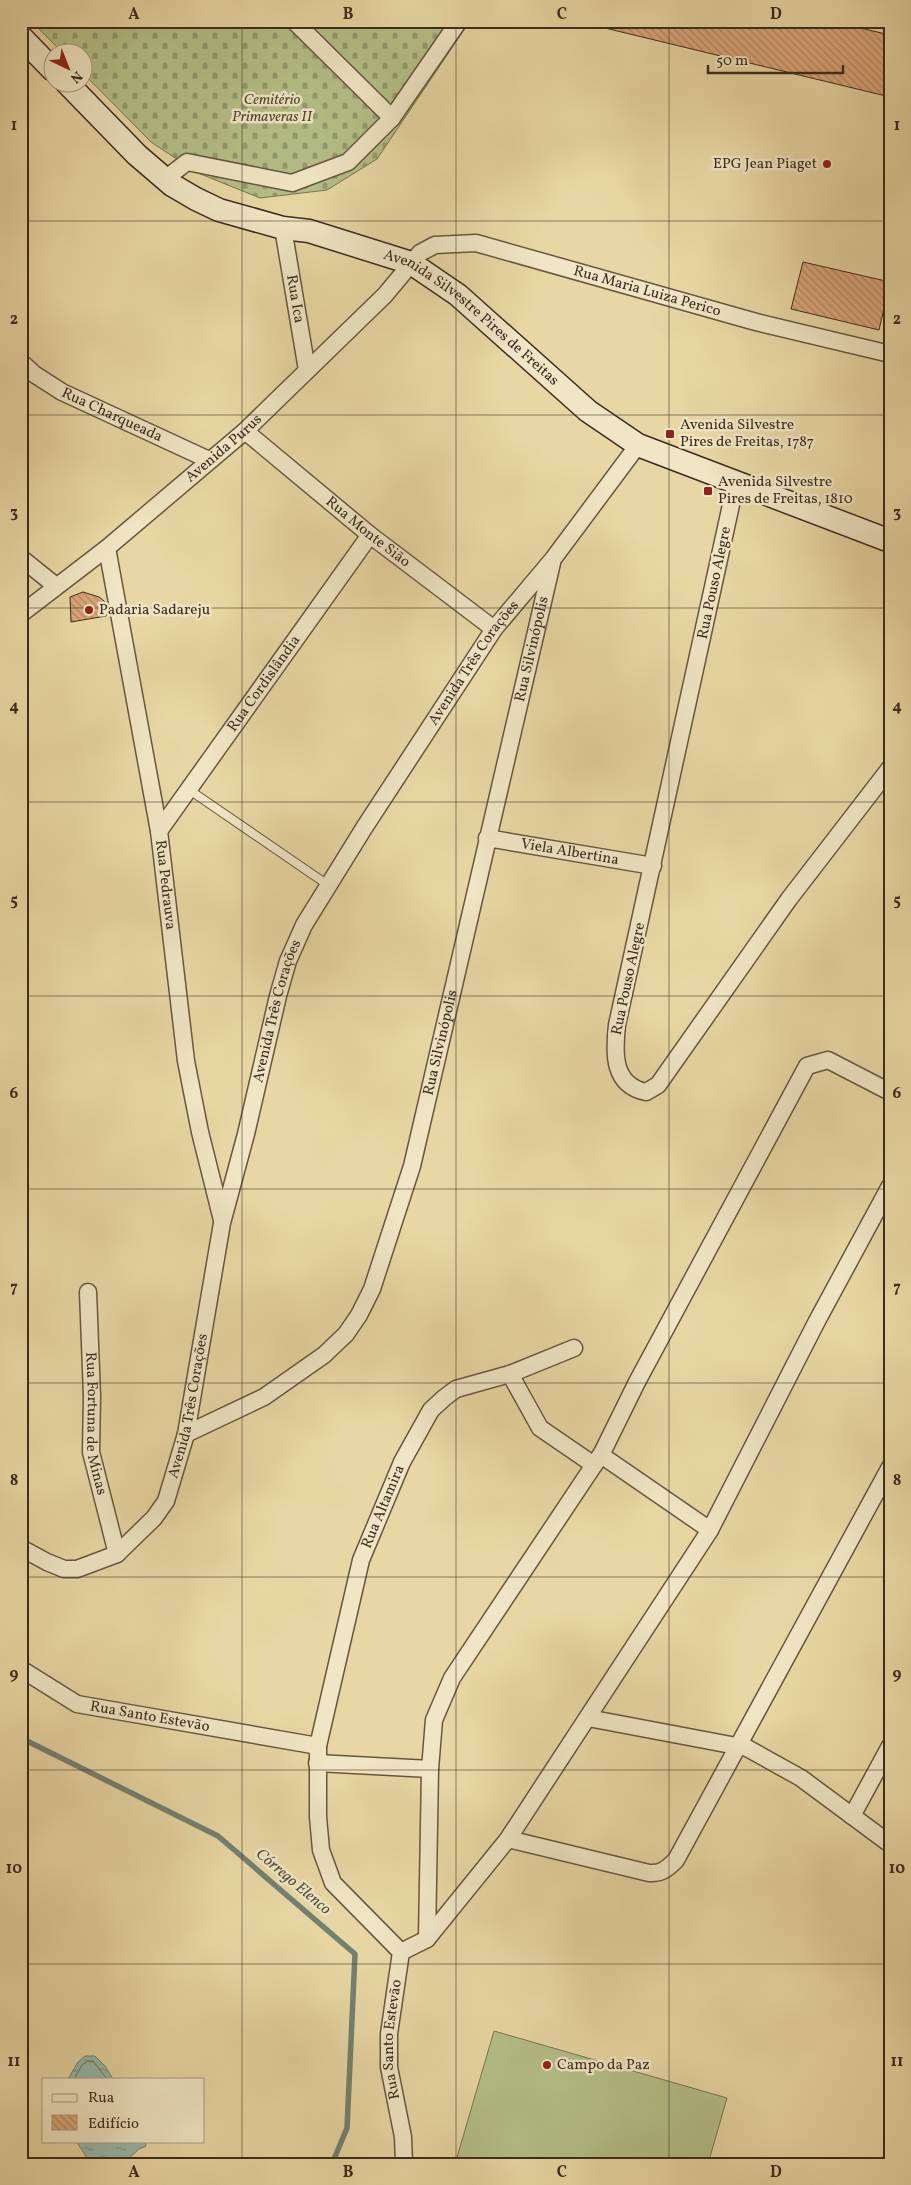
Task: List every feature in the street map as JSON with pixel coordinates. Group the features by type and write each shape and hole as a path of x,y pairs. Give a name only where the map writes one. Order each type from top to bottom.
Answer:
{"main road":[{"path":"21,37 42,59"},
{"name":"Avenida Silvestre Pires de Freitas","path":"76,92 136,155 165,180 196,200 219,210 283,228 309,231 411,263 458,294 588,411 638,444 890,541"}],"street":[{"path":"294,21 392,118"},
{"path":"165,180 187,162 292,183 348,162 392,118 459,21"},
{"name":"Rua Ica","path":"283,228 307,370"},
{"name":"Rua Maria Luiza Perico","path":"411,263 420,253 435,246 476,243 756,322 890,354"},
{"name":"Avenida Purus","path":"21,614 107,548 245,431 385,295 411,263"},
{"name":"Rua Charqueada","path":"21,362 34,374 62,392 209,460"},
{"name":"Rua Monte Sião","path":"245,431 370,535 494,629"},
{"name":"Avenida Três Corações","path":"21,1548 64,1569 77,1569 118,1554 154,1518 166,1501 186,1434 222,1222 288,961 304,925 494,629 553,559 638,444"},
{"name":"Rua Pouso Alegre","path":"736,482 617,1024 614,1048 617,1067 624,1080 634,1090 646,1092 658,1085 789,899 890,768"},
{"name":"Rua Cordislândia","path":"159,831 370,535"},
{"name":"Rua Pedrauva","path":"107,548 159,831 186,1061 200,1132 222,1222"},
{"path":"21,558 56,586"},
{"name":"Rua Silvinópolis","path":"186,1434 264,1397 324,1356 346,1334 359,1315 372,1289 412,1166 553,559"},
{"name":"Viela Albertina","path":"487,838 653,866"},
{"path":"427,1940 430,1769 434,1720 452,1678 597,1460 808,1066 828,1060 890,1092"},
{"path":"430,1769 317,1763 322,1850 333,1883 401,1952 427,1940 508,1839 710,1530 817,1321 890,1186"},
{"name":"Rua Fortuna de Minas","path":"88,1292 92,1396 91,1452 118,1554"},
{"name":"Rua Altamira","path":"317,1763 318,1746 361,1560 402,1462 431,1410 456,1389 510,1374 574,1348"},
{"path":"510,1374 540,1428 597,1460 710,1530"},
{"path":"508,1839 649,1874 657,1874 666,1870 676,1860 890,1467"},
{"name":"Rua Santo Estevão","path":"21,1669 77,1704 318,1746"},
{"path":"588,1718 747,1748 801,1778 890,1844"},
{"path":"852,1816 890,1746"},
{"name":"Rua Santo Estevão","path":"401,1952 389,2034 389,2067 403,2137 404,2164"}],"lane":[{"path":"188,789 328,885"}],"green space":[{"name":"Cemitério Primaveras II","path":"31,21 470,21 377,159 327,190 260,198 198,173 151,142 92,82 92,42 52,42"},
{"name":"Campo da Paz","path":"494,2031 727,2098 708,2164 455,2164"}],"water":[{"path":"85,2056 95,2056 105,2066 112,2078 69,2078 78,2062"},
{"path":"77,2142 145,2142 146,2146 139,2149 123,2164 91,2164"}],"building":[{"path":"576,21 831,21 890,35 890,97"},
{"path":"803,262 890,282 879,330 791,309"},
{"name":"Padaria Sadareju","path":"83,592 99,597 109,605 106,616 71,622 70,597"}],"waterway":[{"name":"Córrego Elenco","path":"21,1738 218,1836 355,1954 347,2128 332,2164"}],"place":[{"name":"EPG Jean Piaget","path":"827,164"},
{"name":"Avenida Silvestre Pires de Freitas, 1787","path":"670,434"},
{"name":"Avenida Silvestre Pires de Freitas, 1810","path":"708,491"},
{"name":"Padaria Sadareju","path":"89,610"},
{"name":"Campo da Paz","path":"547,2065"}]}
